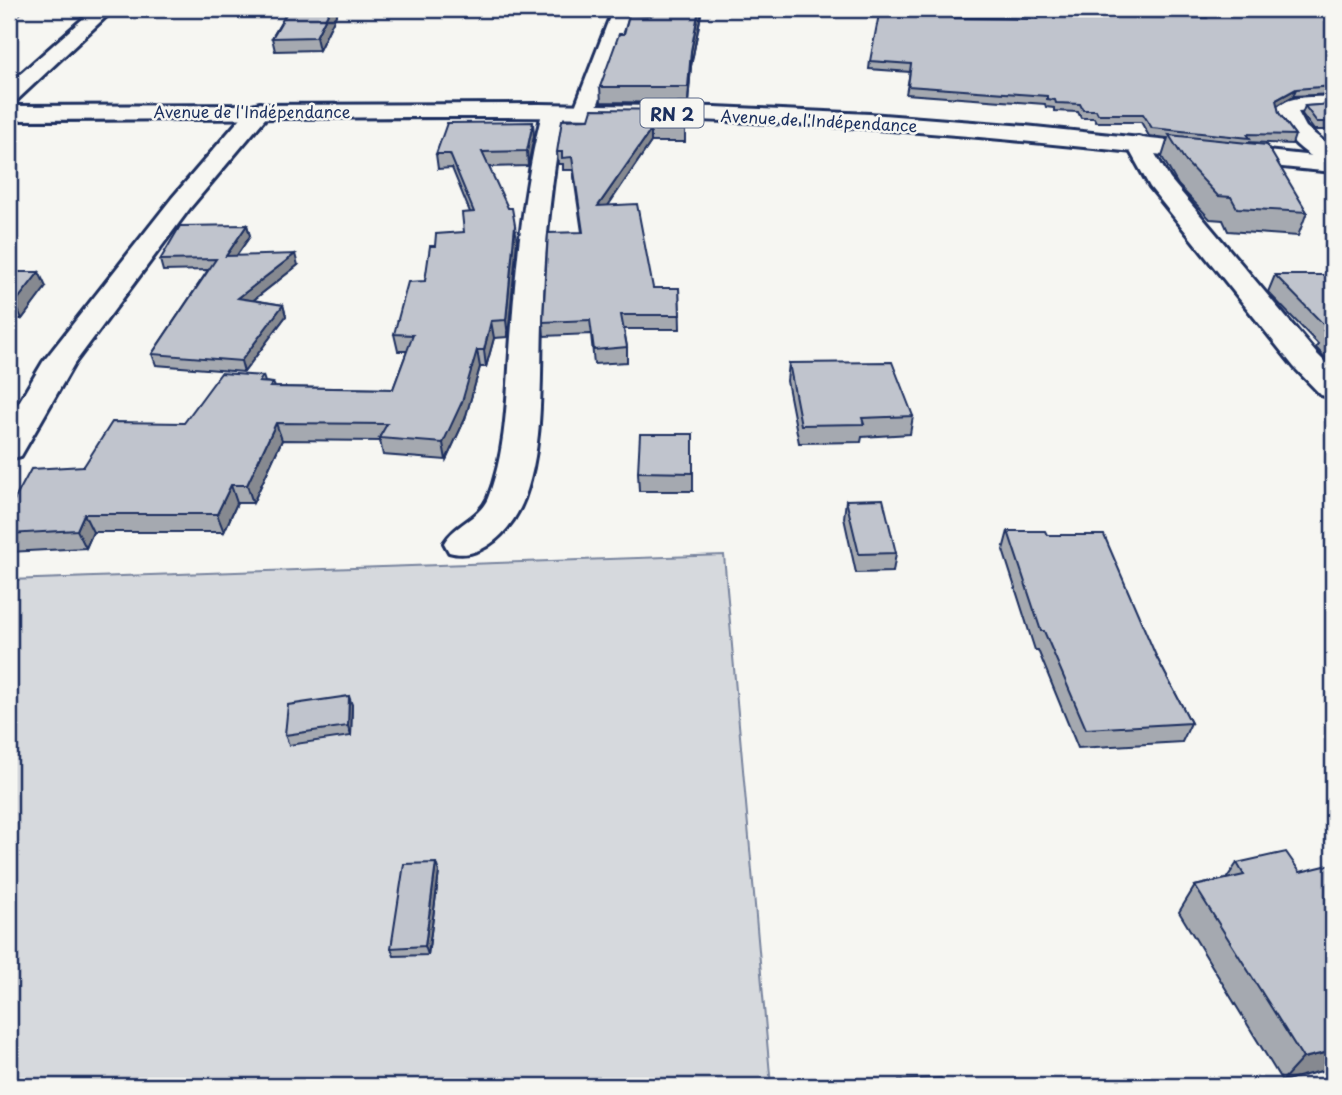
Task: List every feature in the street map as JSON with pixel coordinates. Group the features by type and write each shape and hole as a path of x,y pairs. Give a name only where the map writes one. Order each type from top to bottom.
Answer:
{"street":[{"path":"9,95 105,9"},
{"path":"584,112 622,9"},
{"path":"1333,103 1291,106 1286,110 1290,124 1323,154 1333,158"},
{"path":"9,448 59,362 181,203 260,110"},
{"name":"Avenue de l'Indépendance","path":"9,113 260,110 717,114 879,122 1138,144 1333,165"},
{"path":"463,542 496,516 513,475 541,159 553,113"},
{"path":"1138,144 1159,182 1305,360 1333,388"}],"shaded area":[{"path":"724,555 771,1086 9,1086 9,580"}],"building":[{"path":"289,9 330,9 316,37 272,38"},
{"path":"649,9 699,9 688,87 600,87 619,34 624,34 629,15 651,16"},
{"path":"880,9 951,12 953,18 1038,19 1034,11 1101,12 1106,17 1207,18 1202,9 1319,9 1333,17 1333,86 1296,89 1276,100 1279,113 1295,135 1247,134 1250,138 1152,128 1143,114 1098,114 1096,110 1083,110 1080,104 1056,103 1055,100 1047,99 1047,96 908,86 911,64 870,61"},
{"path":"1333,104 1333,122 1317,122 1305,106"},
{"path":"592,109 685,110 685,130 651,130 598,206 637,204 653,288 679,288 680,315 621,315 627,347 594,350 590,320 543,322 548,233 583,232 572,157 562,158 562,152 557,152 562,120 589,119"},
{"path":"533,122 527,151 482,152 508,208 512,208 515,225 506,320 491,321 484,350 477,350 462,402 443,443 379,438 387,424 276,423 247,485 231,485 217,514 84,514 77,530 9,534 9,510 31,469 84,466 112,422 184,423 221,373 263,376 259,382 273,383 270,387 393,389 413,335 394,334 408,282 425,281 430,246 435,246 436,234 464,232 462,213 474,212 450,154 436,154 447,123"},
{"path":"1169,135 1267,145 1307,212 1237,208 1231,197 1218,196 1186,162"},
{"path":"247,225 226,256 295,254 238,298 283,305 241,361 152,354 216,259 160,260 180,226"},
{"path":"9,272 39,272 15,303 9,303"},
{"path":"1275,275 1333,275 1333,340 1324,331 1330,331"},
{"path":"892,362 913,416 862,418 864,424 801,425 789,363"},
{"path":"640,434 693,434 693,473 638,472"},
{"path":"883,499 896,553 859,554 846,500"},
{"path":"1008,531 1045,531 1047,535 1104,535 1156,656 1191,723 1086,729 1044,631 1041,631"},
{"path":"349,696 348,726 285,735 288,705"},
{"path":"1286,852 1300,872 1329,865 1333,872 1333,1051 1303,1058 1195,886 1244,875 1237,863"},
{"path":"436,863 425,946 391,948 404,864"},
{"path":"941,1078 942,1086 900,1086 899,1080"}],"waterway":[{"path":"1128,9 1150,9"}]}
